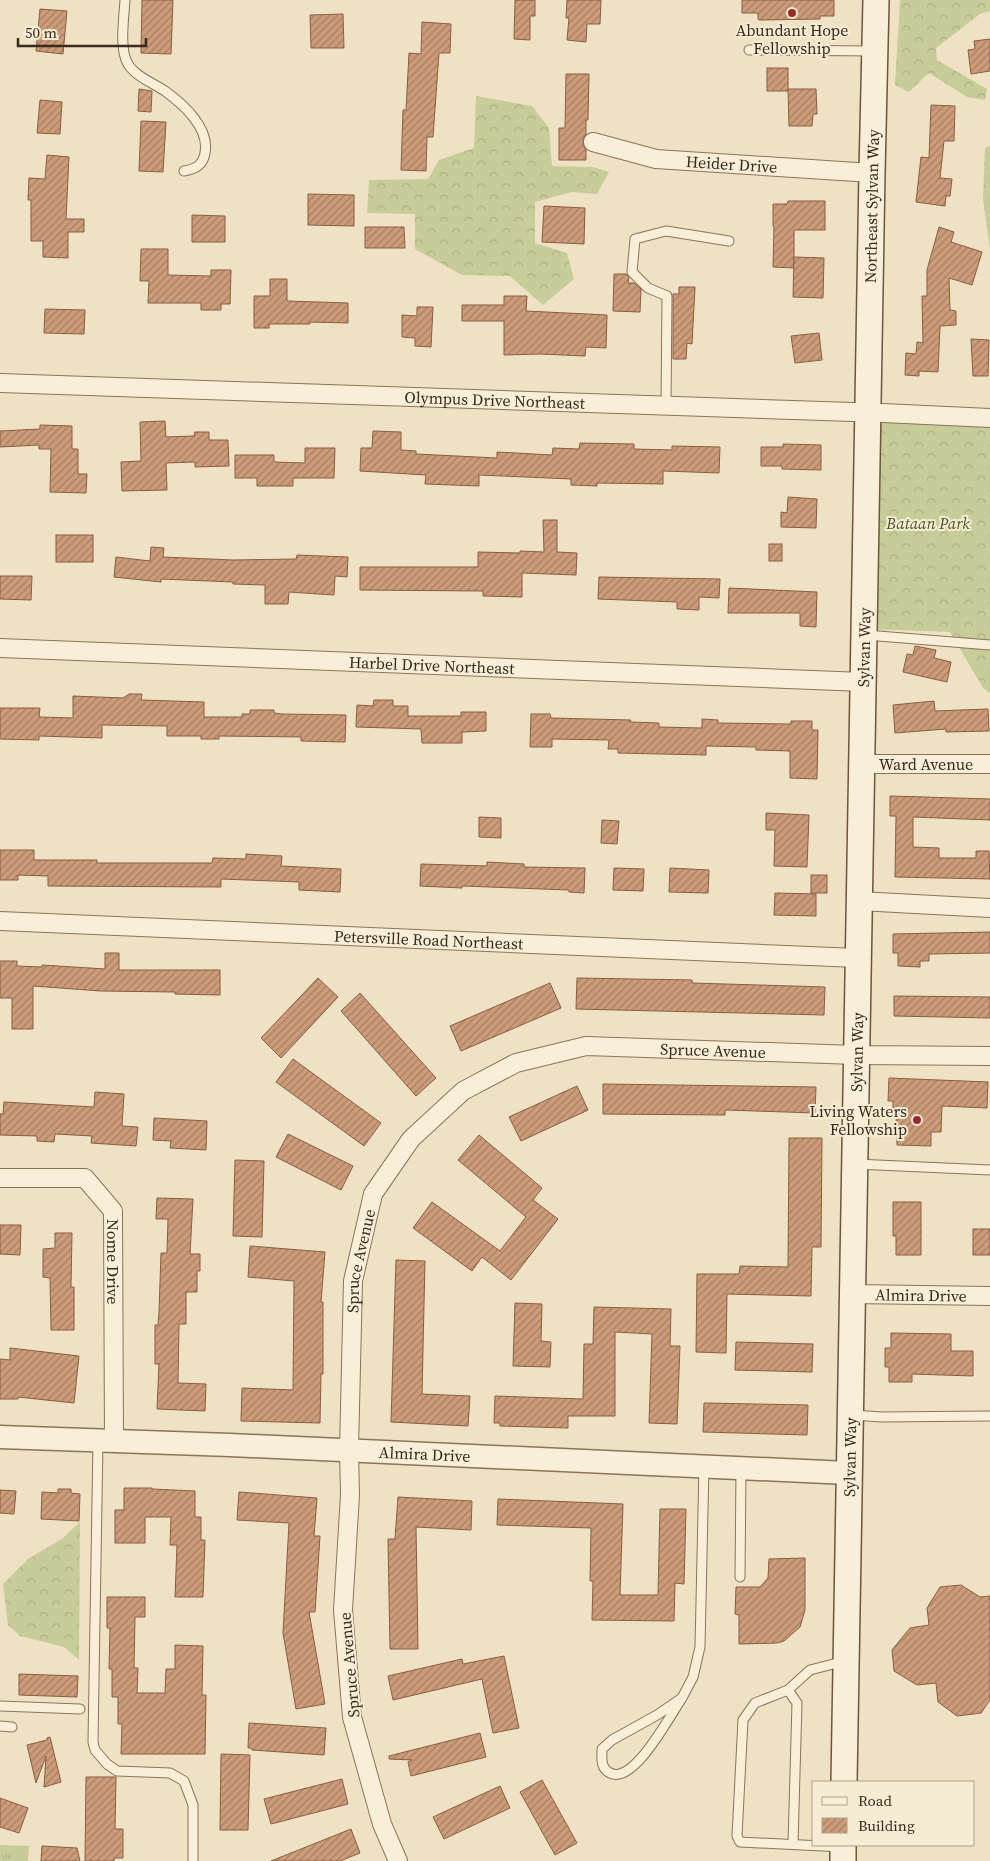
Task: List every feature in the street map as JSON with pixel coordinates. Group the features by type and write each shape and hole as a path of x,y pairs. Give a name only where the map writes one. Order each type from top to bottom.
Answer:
{"main road":[{"name":"Northeast Sylvan Way","path":"868,412 876,0"},
{"name":"Sylvan Way","path":"844,1781 868,412"}],"street":[{"name":"Heider Drive","path":"593,142 656,159 872,173"},
{"name":"Olympus Drive Northeast","path":"0,383 868,412 990,418"},
{"name":"Harbel Drive Northeast","path":"0,648 863,682"},
{"name":"Ward Avenue","path":"862,764 990,764"},
{"path":"859,901 990,908"},
{"name":"Petersville Road Northeast","path":"0,921 857,958"},
{"name":"Spruce Avenue","path":"398,1861 382,1824 352,1717 343,1610 350,1495 348,1450 353,1281 373,1194 411,1140 462,1091 516,1062 586,1046 856,1055 990,1056"},
{"name":"Nome Drive","path":"0,1178 85,1178 113,1211 106,1440"},
{"name":"Almira Drive","path":"852,1294 990,1296"},
{"name":"Almira Drive","path":"0,1437 348,1450 848,1473"}],"lane":[{"path":"125,0 123,45 124,56 128,66 167,93 191,115 200,128 205,142 205,153 201,164 194,169 184,171"},
{"path":"749,50 875,51"},
{"path":"666,406 667,296 648,288 632,272 635,239 666,231 729,241"},
{"path":"864,635 990,645"},
{"path":"855,1164 990,1170"},
{"path":"849,1415 882,1417 990,1416"},
{"path":"106,1440 93,1742 95,1750 107,1764 117,1771 170,1773 184,1781 193,1805 193,1861"},
{"path":"682,1698 657,1715 612,1740 602,1749 601,1762 606,1770 613,1774 622,1774 631,1769 643,1757 682,1698 693,1677 700,1647 704,1466"},
{"path":"740,1576 741,1468"},
{"path":"843,1851 792,1844 740,1842 737,1836 743,1720 755,1703 788,1690 810,1670 846,1661"},
{"path":"788,1690 797,1703 792,1844"},
{"path":"0,1706 80,1709"},
{"path":"0,1726 12,1727"}],"green space":[{"path":"900,0 990,0 990,11 980,14 936,48 937,60 987,89 985,100 967,97 929,73 909,92 895,85"},
{"path":"476,96 532,106 549,128 552,166 593,167 609,172 597,194 572,192 535,202 535,243 567,253 574,279 543,305 510,276 462,275 415,249 415,214 367,213 369,180 428,179 439,160 474,148"},
{"path":"990,146 990,250 983,199 985,148"},
{"name":"Bataan Park","path":"868,413 990,418 990,693 983,688 950,632 865,629"},
{"path":"80,1522 79,1660 64,1647 20,1636 8,1625 3,1584 28,1559 63,1538"},
{"path":"0,1845 29,1846 28,1861 0,1861"}],"building":[{"path":"142,0 173,0 171,54 141,53"},
{"path":"515,0 535,0 535,16 530,16 530,40 514,39"},
{"path":"567,0 601,0 600,24 587,24 586,42 567,40 569,18 566,18"},
{"name":"Abundant Hope Fellowship","path":"742,0 834,0 834,16 820,16 820,19 759,20 758,13 742,13"},
{"path":"40,9 67,11 63,54 36,51"},
{"path":"343,14 344,48 311,48 310,15"},
{"path":"422,22 451,24 450,53 439,53 433,137 427,137 426,171 401,170 403,110 406,110 409,53 421,54"},
{"path":"990,39 990,71 971,74 968,50 975,49 974,41"},
{"path":"767,68 788,68 788,91 767,91"},
{"path":"566,74 589,74 588,120 586,120 586,134 583,140 586,160 559,160 559,128 565,128"},
{"path":"139,89 152,91 151,112 138,111"},
{"path":"788,89 816,89 817,114 813,114 812,126 789,126"},
{"path":"40,100 62,102 60,134 37,133"},
{"path":"931,105 955,106 954,141 944,141 940,178 952,179 950,196 946,196 945,206 916,202 921,157 929,158"},
{"path":"141,121 166,122 163,172 139,171"},
{"path":"47,155 69,157 66,219 84,219 84,232 68,232 68,258 43,257 43,241 31,241 31,200 28,200 29,178 45,179"},
{"path":"308,194 354,195 354,226 308,225"},
{"path":"788,201 825,201 825,230 794,230 794,268 773,267 773,204 787,204"},
{"path":"544,206 585,208 584,244 542,242"},
{"path":"192,215 225,216 225,242 192,242"},
{"path":"365,227 404,227 405,248 365,248"},
{"path":"939,227 954,232 951,242 982,252 972,285 949,278 950,310 956,311 956,325 940,326 938,372 919,371 919,376 905,375 906,353 916,354 917,342 923,343 922,296 927,296 927,270"},
{"path":"141,249 168,249 168,275 211,276 211,270 231,270 230,304 221,304 221,310 201,310 201,303 148,303 149,281 140,281"},
{"path":"794,257 824,258 823,298 793,297"},
{"path":"614,274 626,274 629,277 628,283 634,283 641,289 640,312 613,311"},
{"path":"270,279 287,279 287,301 348,303 348,323 269,324 269,328 254,328 254,296 270,296"},
{"path":"679,287 695,287 692,344 687,343 686,359 673,359 673,294 679,294"},
{"path":"504,296 527,296 526,311 607,315 606,348 586,347 585,356 504,355 504,321 462,321 462,305 504,305"},
{"path":"417,307 433,307 431,347 415,346 415,338 402,337 402,315 417,316"},
{"path":"45,309 85,310 84,334 44,333"},
{"path":"819,333 822,360 795,363 791,336"},
{"path":"971,339 989,340 988,376 973,376"},
{"path":"165,421 166,437 194,436 195,432 209,432 209,440 228,440 229,466 195,467 195,462 166,463 167,490 122,491 121,462 141,461 140,422"},
{"path":"40,425 72,426 72,449 78,449 78,474 87,474 86,493 50,492 51,449 39,449 39,445 0,447 0,431 40,429"},
{"path":"373,431 401,432 401,450 416,451 416,454 497,458 497,452 552,455 553,448 579,449 580,443 634,444 634,449 672,450 672,446 720,447 719,473 663,471 663,484 597,483 597,486 571,485 571,479 479,475 479,486 425,484 426,475 360,471 361,448 372,448"},
{"path":"783,444 821,445 821,470 782,469 782,466 761,466 761,447 783,447"},
{"path":"305,448 335,448 334,478 293,478 293,486 257,486 257,478 235,478 235,455 274,455 274,462 305,463"},
{"path":"788,497 817,499 816,528 781,527 781,512 787,513"},
{"path":"543,520 557,520 557,552 577,553 576,575 522,573 522,597 483,596 483,591 360,590 360,567 478,567 478,552 544,552"},
{"path":"56,535 93,535 93,562 56,562"},
{"path":"769,544 782,544 782,561 769,561"},
{"path":"151,547 164,548 163,557 233,560 296,559 297,555 348,557 347,577 335,576 334,595 289,592 288,604 265,604 265,585 161,579 161,582 114,577 116,557 150,561"},
{"path":"0,576 32,576 31,600 0,599"},
{"path":"599,577 720,579 719,598 699,597 699,610 677,609 677,602 598,599"},
{"path":"729,588 817,592 816,627 800,626 800,613 728,613"},
{"path":"915,646 936,650 934,658 951,662 947,682 903,672 907,654 913,655"},
{"path":"129,694 142,694 141,700 204,702 204,717 242,717 242,714 250,714 250,710 274,710 274,713 282,714 346,715 345,742 301,741 301,737 219,736 219,739 201,739 201,736 167,736 167,726 102,725 102,738 39,736 39,740 0,739 0,708 40,708 39,717 73,718 73,696 123,698"},
{"path":"374,700 393,700 393,706 408,706 408,716 461,716 461,712 486,712 486,731 462,732 462,743 422,743 421,729 356,727 357,705 373,706"},
{"path":"934,701 935,711 988,709 989,731 946,732 946,729 895,733 893,705"},
{"path":"531,714 550,714 551,718 631,720 630,722 659,723 659,727 702,728 702,719 718,720 718,723 791,724 791,721 812,721 812,730 818,730 817,779 790,778 790,751 756,750 756,747 706,746 706,755 618,753 618,749 608,749 609,740 552,739 552,747 530,747"},
{"path":"890,796 990,799 990,820 913,817 913,847 939,848 939,858 976,858 976,851 989,851 990,879 895,877 896,816 890,816"},
{"path":"766,813 809,815 807,867 774,866 775,830 766,830"},
{"path":"479,817 501,818 501,838 479,837"},
{"path":"602,820 619,821 617,844 601,843"},
{"path":"0,850 34,850 34,860 97,860 97,863 212,863 213,858 246,859 246,854 282,856 281,866 341,869 340,892 299,890 299,882 221,879 221,887 48,886 48,876 18,875 18,880 0,880"},
{"path":"487,862 524,864 524,867 585,868 584,893 569,892 569,890 420,886 421,864 487,866"},
{"path":"614,868 644,869 643,891 613,890"},
{"path":"670,868 709,870 708,893 669,892"},
{"path":"811,875 827,875 827,893 811,893"},
{"path":"775,893 816,894 816,916 774,915"},
{"path":"990,932 990,953 929,954 929,961 920,961 920,967 898,966 898,953 893,953 893,934"},
{"path":"105,953 119,953 119,970 220,970 220,995 101,991 33,986 33,1029 12,1029 12,998 0,998 0,961 17,961 17,966 42,967 42,965 105,969"},
{"path":"318,978 338,997 281,1058 261,1038"},
{"path":"577,978 692,980 692,983 825,987 824,1015 576,1009"},
{"path":"550,983 561,1008 461,1051 450,1026"},
{"path":"360,993 436,1078 416,1096 341,1011"},
{"path":"894,996 990,997 990,1018 894,1016"},
{"path":"293,1059 381,1123 364,1146 276,1082"},
{"name":"Living Waters Fellowship","path":"889,1078 988,1082 987,1108 942,1106 941,1132 931,1132 931,1146 897,1145 896,1115 893,1115 893,1101 888,1101"},
{"path":"603,1084 816,1087 815,1113 725,1110 725,1115 603,1114"},
{"path":"577,1086 588,1110 521,1141 509,1117"},
{"path":"95,1092 124,1094 122,1126 138,1127 136,1146 91,1143 92,1136 55,1134 54,1142 37,1141 37,1136 0,1135 0,1114 3,1114 4,1102 94,1107"},
{"path":"154,1118 207,1121 206,1150 170,1148 171,1141 153,1140"},
{"path":"288,1134 353,1166 341,1190 276,1157"},
{"path":"479,1135 542,1188 533,1200 558,1219 511,1280 482,1257 472,1271 413,1228 432,1202 500,1251 526,1217 458,1160"},
{"path":"789,1138 822,1138 821,1247 812,1247 811,1296 727,1294 726,1353 696,1352 697,1274 739,1274 740,1266 788,1267"},
{"path":"235,1160 264,1161 262,1237 233,1236"},
{"path":"157,1198 193,1199 190,1254 200,1254 200,1271 197,1271 197,1292 186,1292 186,1324 179,1324 178,1383 206,1384 205,1411 157,1409 159,1364 155,1364 155,1325 158,1325 161,1253 167,1253 168,1219 156,1219"},
{"path":"893,1202 921,1202 921,1255 896,1255 896,1236 893,1236"},
{"path":"0,1225 21,1225 20,1255 0,1254"},
{"path":"973,1229 990,1229 990,1255 973,1255"},
{"path":"55,1233 72,1233 71,1287 74,1287 74,1330 51,1330 50,1278 43,1277 43,1249 55,1248"},
{"path":"250,1246 325,1252 321,1302 323,1302 323,1374 321,1374 320,1423 241,1421 242,1388 293,1390 294,1281 248,1277"},
{"path":"396,1260 425,1261 422,1394 470,1396 468,1426 391,1422"},
{"path":"515,1303 542,1304 541,1341 551,1342 550,1367 513,1366"},
{"path":"594,1307 671,1309 670,1346 680,1346 677,1424 649,1423 652,1334 615,1332 615,1416 568,1416 568,1428 500,1426 500,1423 494,1423 495,1396 583,1399 584,1344 593,1344"},
{"path":"891,1333 951,1334 951,1351 973,1351 973,1376 912,1374 912,1382 889,1382 889,1367 885,1367 885,1348 891,1348"},
{"path":"736,1342 813,1344 812,1372 735,1370"},
{"path":"10,1348 79,1356 74,1403 18,1397 18,1399 0,1399 0,1359 10,1360"},
{"path":"704,1403 808,1405 807,1435 703,1432"},
{"path":"124,1488 195,1491 195,1517 201,1517 201,1540 205,1540 203,1597 175,1597 177,1545 170,1545 171,1517 145,1517 145,1543 115,1543 115,1510 124,1510"},
{"path":"58,1489 71,1489 71,1493 80,1494 79,1521 41,1519 42,1492 58,1493"},
{"path":"0,1490 16,1491 14,1514 0,1513"},
{"path":"239,1492 317,1498 314,1536 320,1536 315,1612 309,1612 325,1704 296,1709 283,1633 289,1523 237,1520"},
{"path":"398,1497 472,1501 471,1530 416,1527 418,1649 390,1649 388,1539 395,1539"},
{"path":"498,1499 623,1504 620,1595 658,1595 660,1509 686,1509 684,1584 675,1583 674,1621 592,1620 593,1581 590,1581 591,1528 497,1525"},
{"path":"805,1558 805,1610 800,1627 784,1641 777,1643 739,1644 739,1615 735,1614 736,1587 760,1587 768,1578 769,1559"},
{"path":"961,1585 980,1597 990,1596 990,1700 981,1713 957,1716 938,1702 936,1683 917,1685 894,1671 892,1650 910,1628 929,1625 927,1608 940,1587"},
{"path":"107,1597 145,1597 145,1617 135,1617 134,1668 138,1668 137,1693 165,1693 166,1669 175,1669 175,1645 203,1646 202,1695 206,1695 205,1754 121,1754 122,1724 118,1724 118,1697 112,1697 112,1669 109,1669 110,1628 107,1628"},
{"path":"504,1656 519,1728 493,1733 482,1679 393,1700 388,1676 462,1659 463,1664"},
{"path":"19,1674 78,1676 77,1697 19,1695"},
{"path":"249,1723 326,1728 324,1755 252,1750 248,1748"},
{"path":"480,1733 486,1757 411,1776 408,1762 412,1760 389,1759 389,1756"},
{"path":"50,1737 61,1782 44,1787 46,1756 36,1783 27,1745 47,1740"},
{"path":"221,1754 250,1755 248,1830 220,1830"},
{"path":"86,1777 116,1777 115,1829 123,1829 123,1858 114,1858 114,1861 85,1861"},
{"path":"342,1779 348,1804 271,1824 264,1799"},
{"path":"542,1780 577,1843 555,1855 520,1792"},
{"path":"500,1786 510,1808 444,1839 433,1817"},
{"path":"0,1798 28,1808 19,1833 0,1827"},
{"path":"351,1829 360,1853 340,1861 271,1861"},
{"path":"42,1846 77,1848 80,1861 41,1861"}],"place":[{"name":"Abundant Hope Fellowship","path":"792,13"},
{"name":"Living Waters Fellowship","path":"917,1120"}]}
